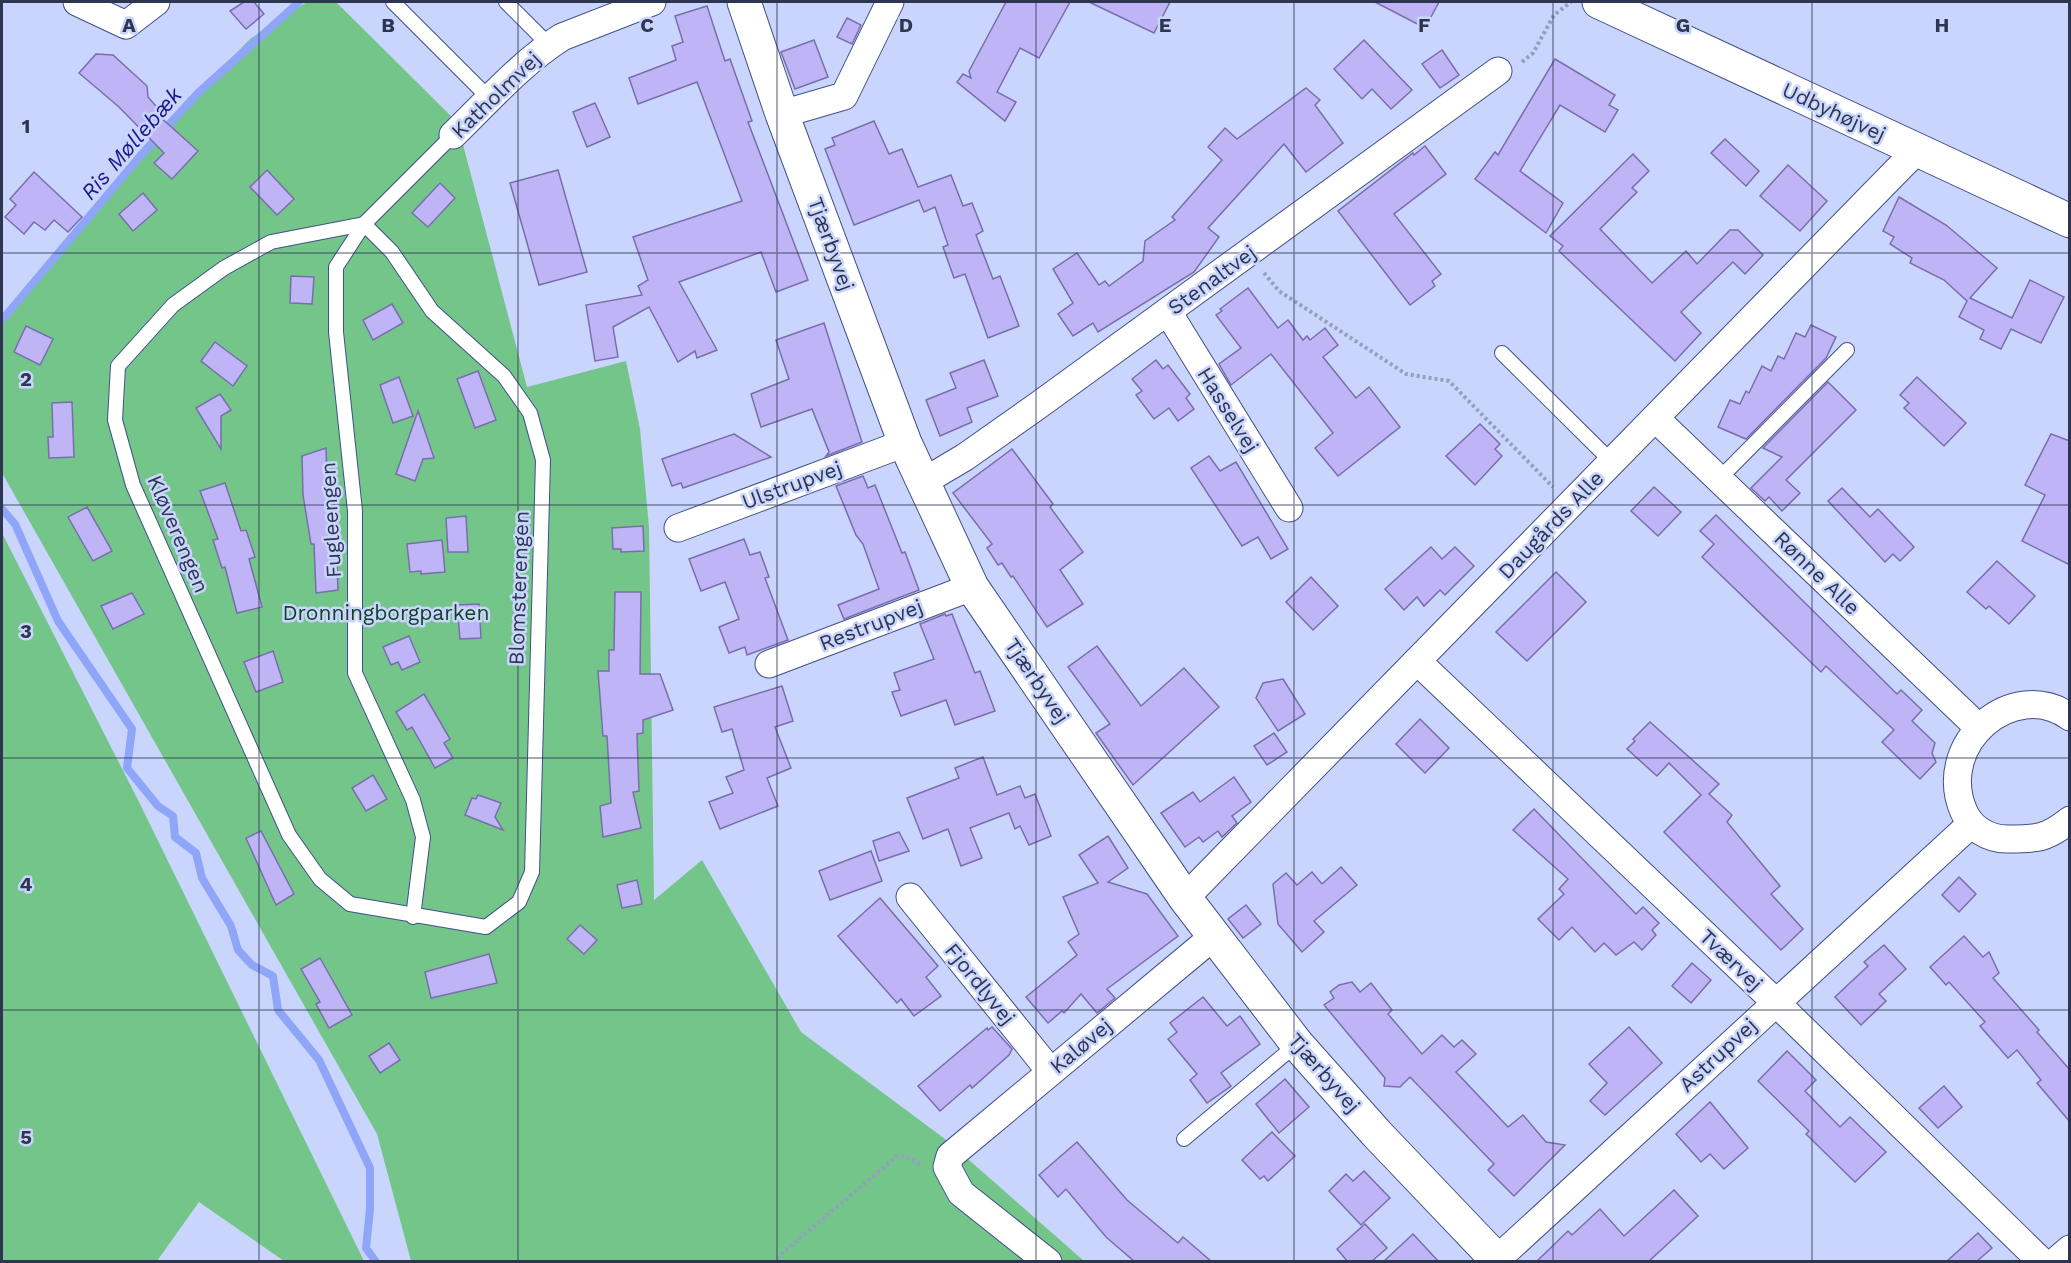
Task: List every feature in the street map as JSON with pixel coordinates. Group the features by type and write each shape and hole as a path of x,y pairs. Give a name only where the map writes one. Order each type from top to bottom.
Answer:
{"street":[{"path":"77,2 126,25 156,2"},
{"name":"Katholmvej","path":"453,135 549,45 622,7 652,2"},
{"name":"Tjærbyvej","path":"744,2 782,114 905,443 972,587 1185,898 1297,1044 1377,1134 1496,1261"},
{"path":"782,114 844,96 890,2"},
{"name":"Udbyhøjvej","path":"1599,2 2070,221"},
{"name":"Stenaltvej","path":"922,482 965,457 1498,71"},
{"name":"Daugårds Alle","path":"1185,898 1916,151"},
{"name":"Hasselvej","path":"1168,312 1289,508"},
{"name":"Rønne Alle","path":"1655,418 1978,727"},
{"name":"Ulstrupvej","path":"678,528 905,443"},
{"name":"Restrupvej","path":"769,664 972,587"},
{"name":"Tværvej","path":"1417,661 1776,1002 2042,1262"},
{"path":"2070,717 2056,707 2033,703 2009,710 1978,727 1963,750 1955,774 1959,800 1970,825 1998,839 2031,839 2052,835 2070,820"},
{"name":"Astrupvej","path":"1496,1261 1970,825"},
{"name":"Fjordlyvej","path":"910,897 1050,1071"},
{"name":"Kaløvej","path":"950,1156 1214,936"},
{"path":"950,1156 947,1167 961,1193 1048,1262"},
{"path":"2055,1262 2070,1249"}],"lane":[{"path":"393,2 490,99"},
{"path":"506,2 549,45"},
{"name":"Katholmvej","path":"364,224 453,135"},
{"name":"Fugleengen","path":"364,224 336,267 336,332 355,511 355,673 413,800 423,837 413,917"},
{"name":"Blomsterengen","path":"364,224 393,252 432,311 504,376 530,413 543,460 532,872 519,902 486,927 413,917"},
{"name":"Kløverengen","path":"364,224 272,242 224,268 173,305 118,366 115,420 133,485 289,835 320,879 350,904 413,917"},
{"path":"1719,479 1847,350"},
{"path":"1502,353 1612,462"},
{"path":"1184,1139 1297,1044"}],"path":[{"path":"1498,71 1512,71 1533,53 1554,15 1571,2"},
{"path":"1249,253 1278,291 1406,374 1449,381 1570,504"},
{"path":"772,1262 897,1156 904,1155 926,1167 950,1156"}],"green space":[{"name":"Dronningborgparken","path":"307,2 336,2 457,122 527,387 626,361 640,429 649,527 654,900 702,860 801,1032 945,1139 1084,1261 411,1261 377,1134 2,473 2,316 145,148 250,39"},
{"path":"2,533 139,802 364,1261 284,1261 199,1202 157,1261 2,1261"}],"building":[{"path":"244,2 254,2 264,14 246,29 230,11"},
{"path":"1006,2 1070,2 1039,58 1020,48 997,92 1016,102 1005,121 957,82 963,74 971,78 969,71"},
{"path":"1089,2 1170,2 1154,33"},
{"path":"1375,2 1439,2 1425,28"},
{"path":"707,6 725,61 730,59 752,121 748,122 808,280 776,292 761,252 679,282 717,350 697,358 695,351 678,362 649,307 613,327 618,357 595,361 586,305 642,295 638,286 648,280 633,237 742,201 697,82 638,104 629,78 676,60 672,46 683,42 675,16"},
{"path":"847,18 861,25 852,44 837,37"},
{"path":"814,40 828,77 795,89 781,52"},
{"path":"1364,40 1412,90 1391,109 1372,89 1362,99 1334,69"},
{"path":"1442,50 1459,75 1440,88 1422,64"},
{"path":"96,54 113,55 147,86 148,97 161,112 158,115 198,151 172,179 154,163 164,153 119,107 79,73"},
{"path":"1555,59 1615,95 1609,105 1618,110 1605,132 1560,105 1520,171 1563,203 1546,233 1475,179 1495,152 1498,155"},
{"path":"1306,88 1320,100 1315,105 1343,143 1306,172 1284,144 1208,228 1219,237 1194,272 1098,332 1093,323 1073,336 1058,314 1073,303 1053,269 1077,253 1099,285 1105,281 1109,286 1143,261 1145,241 1175,220 1172,217 1222,160 1208,147 1225,128 1237,139"},
{"path":"595,103 610,137 587,147 573,112"},
{"path":"874,121 889,154 902,149 918,187 951,175 963,206 972,203 983,231 976,235 993,279 1000,276 1019,326 988,338 965,274 954,278 943,247 948,245 935,207 924,212 919,200 854,225 825,149 835,145 832,138"},
{"path":"1725,139 1759,171 1746,186 1711,153"},
{"path":"1425,146 1446,174 1394,214 1441,274 1432,281 1435,286 1410,305 1338,211"},
{"path":"1633,154 1649,171 1632,188 1637,192 1600,229 1652,283 1686,251 1697,264 1730,230 1738,230 1763,255 1745,274 1733,262 1681,312 1701,333 1675,361 1559,251 1563,246 1550,236"},
{"path":"1788,165 1827,201 1800,231 1760,196"},
{"path":"267,170 294,199 277,215 250,187"},
{"path":"558,170 587,272 539,285 510,183"},
{"path":"34,172 82,217 68,232 54,220 45,230 34,222 24,234 5,217 16,205 10,199"},
{"path":"440,183 455,198 428,227 412,213"},
{"path":"143,193 157,210 133,231 119,214"},
{"path":"1899,197 1946,225 1997,268 1970,298 2012,318 2030,280 2064,297 2041,343 2011,329 2001,349 1980,339 1984,330 1959,317 1967,301 1944,280 1910,263 1912,258 1890,244 1894,237 1883,231"},
{"path":"291,276 314,277 312,304 290,303"},
{"path":"1248,288 1278,328 1288,320 1303,340 1307,336 1310,340 1325,328 1338,345 1323,357 1356,398 1369,387 1400,427 1338,476 1315,448 1333,433 1271,354 1231,385 1219,364 1241,348 1216,315 1222,311 1220,309"},
{"path":"392,304 403,323 373,340 363,320"},
{"path":"824,323 862,442 826,456 829,452 812,409 761,427 751,394 789,379 776,340"},
{"path":"1811,325 1836,337 1826,358 1746,439 1718,427 1730,400 1740,404 1746,391 1749,393 1762,366 1771,371 1778,356 1784,359 1796,333 1805,337"},
{"path":"26,326 53,339 40,365 14,352"},
{"path":"215,342 247,366 233,386 201,361"},
{"path":"984,360 998,396 967,408 972,422 940,436 926,400 956,388 950,373"},
{"path":"1156,360 1163,369 1168,365 1190,394 1186,398 1194,409 1178,421 1169,408 1154,419 1136,395 1142,391 1132,379"},
{"path":"478,371 496,420 475,428 457,379"},
{"path":"399,377 413,416 393,423 380,385"},
{"path":"1917,377 1966,423 1944,446 1904,408 1909,403 1900,395"},
{"path":"1828,382 1856,410 1786,480 1800,493 1782,511 1769,497 1765,501 1751,488 1782,457 1763,448"},
{"path":"220,394 231,410 221,416 221,449 196,408"},
{"path":"72,402 74,457 49,458 48,437 53,437 52,403"},
{"path":"418,411 434,458 423,459 415,481 396,474"},
{"path":"1480,424 1500,444 1495,449 1502,456 1475,485 1446,456"},
{"path":"734,434 771,457 683,488 681,483 672,486 662,459"},
{"path":"2051,434 2070,441 2070,565 2022,541 2045,495 2025,485"},
{"path":"326,448 327,478 330,478 335,513 338,590 316,593 314,544 311,544 303,495 302,456"},
{"path":"1012,449 1053,504 1050,507 1083,552 1060,570 1083,604 1047,627 1013,576 1011,577 1002,563 998,565 987,548 992,544 953,493"},
{"path":"1209,456 1220,471 1236,462 1288,549 1271,559 1258,537 1242,546 1191,468"},
{"path":"863,476 868,488 875,485 919,590 844,619 838,605 879,589 863,544 856,535 836,486"},
{"path":"225,483 241,531 246,530 255,557 249,559 262,607 237,613 225,567 222,568 213,540 218,539 200,491"},
{"path":"1654,487 1681,512 1658,536 1631,511"},
{"path":"1842,488 1870,517 1878,509 1914,547 1900,561 1893,554 1885,562 1828,501"},
{"path":"87,507 112,551 93,561 68,517"},
{"path":"1716,515 1897,694 1901,690 1922,710 1912,721 1935,743 1932,753 1936,762 1920,779 1882,742 1894,730 1826,666 1821,672 1702,557 1714,544 1700,531"},
{"path":"466,516 468,552 448,552 446,518"},
{"path":"643,526 644,551 621,552 621,549 613,549 612,528"},
{"path":"744,539 750,555 760,552 769,577 765,578 788,640 747,655 745,647 729,653 719,627 739,619 725,582 701,591 689,559"},
{"path":"442,540 445,572 421,574 421,571 410,572 407,544"},
{"path":"1431,547 1442,559 1455,547 1474,566 1445,595 1440,590 1424,606 1417,597 1404,610 1385,589"},
{"path":"1997,561 2035,596 2009,624 1989,606 1986,609 1967,592"},
{"path":"1556,572 1586,602 1527,661 1496,632"},
{"path":"1311,577 1338,606 1313,630 1286,602"},
{"path":"615,592 641,592 640,674 660,674 673,710 643,720 643,733 637,734 639,791 633,792 641,828 603,837 600,806 611,803 607,736 603,736 598,671 609,671 609,650 614,650"},
{"path":"132,593 144,614 113,629 101,606"},
{"path":"479,604 481,638 460,639 457,605"},
{"path":"945,614 946,616 952,614 975,673 980,671 995,711 955,725 946,700 901,716 892,692 900,690 894,673 934,659 920,624"},
{"path":"409,636 420,662 402,670 398,662 391,665 383,647"},
{"path":"1097,646 1141,706 1184,668 1219,707 1133,785 1096,733 1110,724 1068,667"},
{"path":"273,651 283,682 256,692 244,662"},
{"path":"1283,679 1305,714 1278,731 1256,698 1263,683"},
{"path":"782,686 793,721 775,727 791,768 767,778 778,806 720,829 709,802 733,793 726,777 744,770 732,729 722,732 714,707"},
{"path":"424,694 450,739 444,743 453,758 435,768 412,727 407,730 396,712"},
{"path":"1420,719 1449,748 1425,773 1396,744"},
{"path":"1650,722 1719,784 1709,794 1732,815 1727,822 1780,886 1771,894 1803,929 1781,950 1664,832 1701,795 1669,763 1657,776 1627,749 1635,741 1633,739"},
{"path":"1274,733 1287,752 1267,765 1254,746"},
{"path":"983,757 997,795 1020,786 1025,798 1035,794 1051,836 1029,845 1020,826 1015,829 1009,813 970,828 982,858 961,866 948,829 923,839 907,798 959,778 955,768"},
{"path":"373,775 387,799 366,811 352,788"},
{"path":"1234,777 1251,802 1232,816 1237,823 1222,837 1218,831 1203,842 1199,837 1185,847 1161,813 1193,792 1200,802"},
{"path":"478,795 501,803 495,817 503,830 465,815 472,798 476,799"},
{"path":"1534,809 1636,914 1643,907 1659,923 1652,930 1656,935 1642,950 1634,942 1616,955 1604,943 1595,952 1572,927 1559,940 1538,919 1564,894 1559,889 1568,879 1513,830"},
{"path":"261,831 294,894 276,905 246,838"},
{"path":"899,832 909,851 879,861 873,841"},
{"path":"1108,836 1128,868 1108,882 1147,894 1178,936 1107,989 1115,998 1097,1013 1081,994 1064,1013 1062,1011 1048,1023 1026,997 1077,955 1068,942 1079,934 1063,897 1098,883 1079,855"},
{"path":"871,851 882,881 830,900 819,871"},
{"path":"1341,867 1357,885 1314,921 1324,932 1302,952 1278,924 1273,884 1286,873 1297,885 1312,872 1322,884"},
{"path":"1959,877 1976,894 1959,912 1942,895"},
{"path":"637,880 642,904 622,908 617,885"},
{"path":"880,898 938,966 926,977 941,996 914,1016 901,999 897,1003 838,936"},
{"path":"1246,905 1261,924 1243,938 1228,919"},
{"path":"580,925 597,940 584,954 567,939"},
{"path":"1964,936 1983,957 1989,952 1999,973 1993,978 2039,1030 2037,1032 2070,1070 2070,1122 2037,1083 2041,1080 2017,1050 2008,1058 1980,1026 1985,1022 1949,982 1946,985 1930,967"},
{"path":"1884,945 1906,969 1879,994 1886,1001 1861,1025 1835,997 1868,966 1864,962"},
{"path":"489,954 497,983 431,998 425,972"},
{"path":"320,958 352,1015 329,1028 316,1004 320,1002 301,969"},
{"path":"1692,963 1711,980 1691,1003 1672,986"},
{"path":"1352,982 1360,992 1371,983 1392,1010 1388,1014 1422,1054 1442,1035 1454,1047 1462,1040 1476,1054 1456,1072 1508,1127 1523,1115 1546,1142 1565,1145 1514,1196 1488,1170 1494,1164 1410,1077 1400,1087 1384,1086 1385,1078 1324,1005 1334,998 1330,992 1339,985"},
{"path":"1203,997 1227,1026 1240,1016 1260,1044 1221,1073 1231,1086 1207,1103 1190,1080 1197,1074 1168,1039 1177,1032 1170,1023"},
{"path":"992,1027 1012,1049 1009,1055 972,1088 970,1085 940,1111 918,1086 987,1028 988,1030"},
{"path":"1629,1027 1662,1063 1605,1115 1590,1101 1607,1083 1589,1064"},
{"path":"389,1043 400,1060 380,1073 369,1056"},
{"path":"1787,1051 1816,1080 1805,1091 1840,1127 1850,1117 1886,1152 1855,1182 1806,1134 1809,1131 1758,1081"},
{"path":"1285,1079 1309,1107 1279,1133 1256,1104"},
{"path":"1944,1086 1962,1107 1938,1128 1919,1108"},
{"path":"1710,1102 1748,1148 1724,1169 1710,1154 1701,1162 1676,1134"},
{"path":"1272,1132 1295,1156 1268,1181 1264,1176 1260,1179 1242,1160"},
{"path":"1077,1142 1127,1200 1178,1243 1183,1237 1212,1262 1135,1262 1106,1237 1066,1189 1058,1197 1039,1175"},
{"path":"1364,1171 1390,1198 1361,1225 1329,1191 1346,1174 1353,1181"},
{"path":"1674,1190 1698,1216 1648,1262 1536,1262 1568,1231 1572,1235 1600,1209 1624,1236"},
{"path":"1365,1224 1387,1248 1371,1262 1348,1262 1337,1249"},
{"path":"1978,1233 1992,1248 1976,1262 1946,1262"},
{"path":"1413,1234 1439,1262 1383,1262"}],"waterway":[{"name":"Ris Møllebæk","path":"2,320 141,155 198,93 299,2"},
{"name":"Ris Møllebæk","path":"2,509 15,524 58,621 132,729 127,768 158,806 173,816 175,837 196,853 202,878 231,926 238,950 252,965 273,976 278,1010 319,1060 370,1168 370,1209 366,1248 376,1262"}]}
